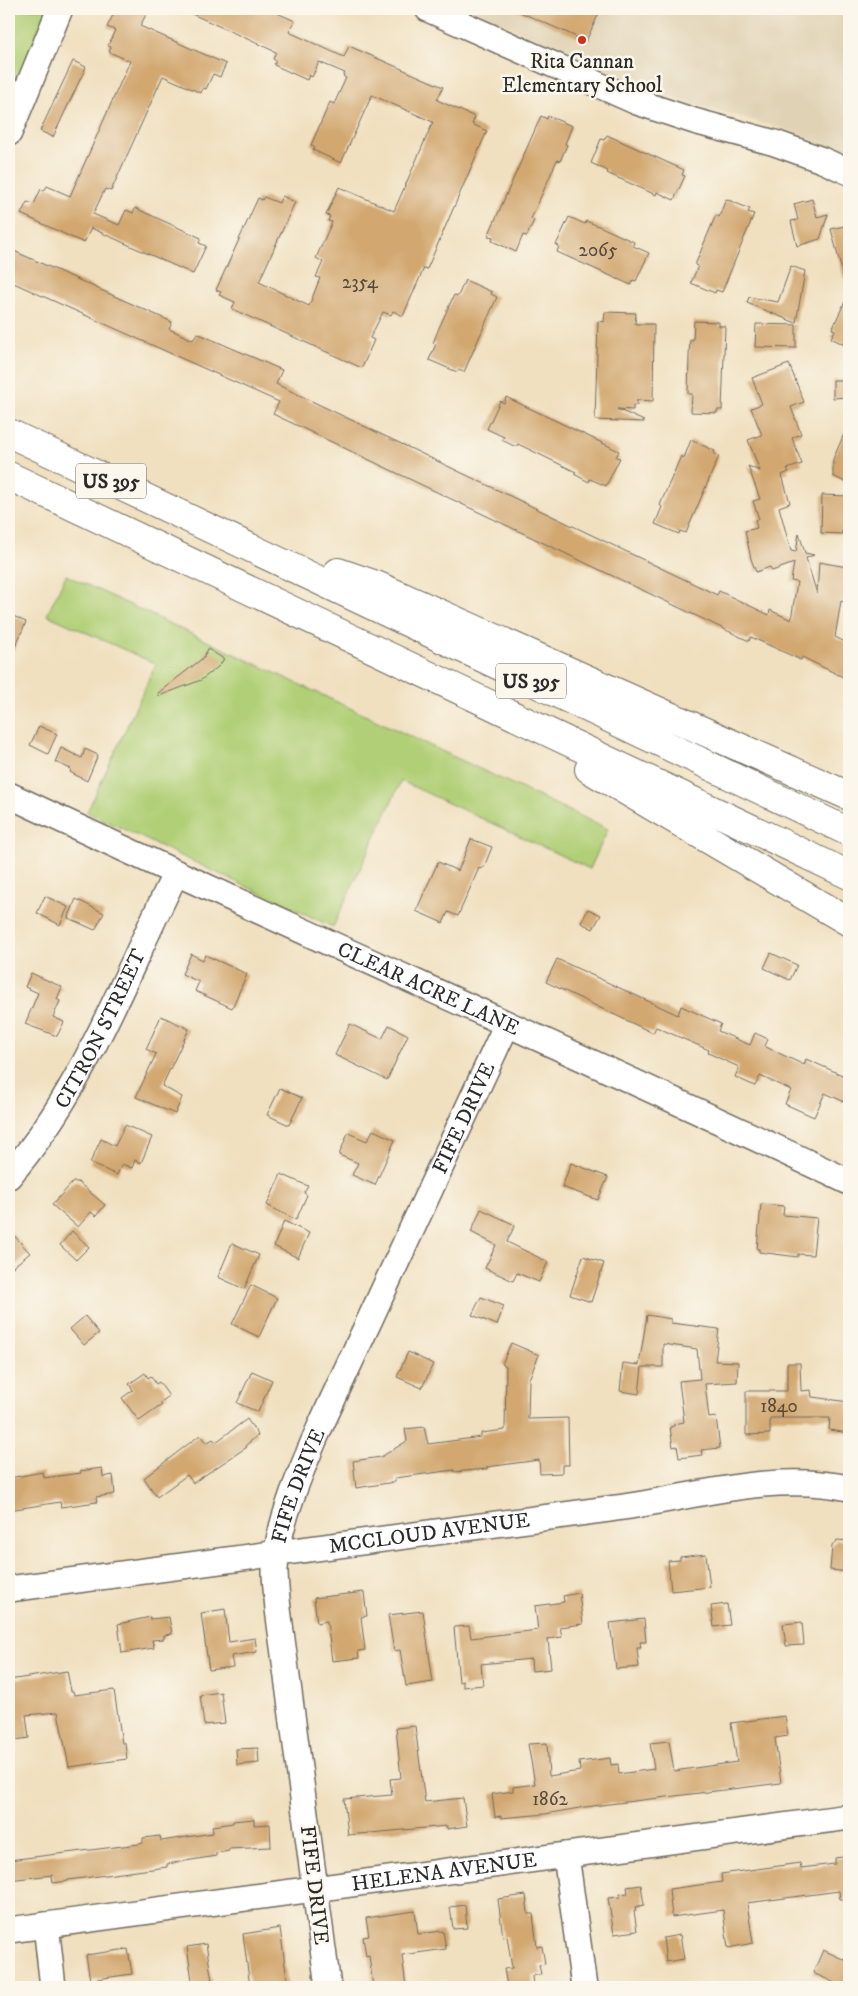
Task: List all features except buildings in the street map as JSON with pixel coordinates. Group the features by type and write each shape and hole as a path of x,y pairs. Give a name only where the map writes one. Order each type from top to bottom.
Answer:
{"highway":[{"name":"US 395","path":"9,433 849,832"},
{"name":"US 395","path":"9,476 849,874"},
{"path":"213,529 376,585 849,796"},
{"path":"496,708 598,775 849,922"}],"street":[{"path":"9,133 60,9"},
{"path":"428,9 637,102 694,121 783,145 849,172"},
{"name":"CLEAR ACRE LANE","path":"9,795 849,1182"},
{"name":"CITRON STREET","path":"9,1176 41,1137 70,1091 176,873"},
{"name":"FIFE DRIVE","path":"328,1987 276,1587 277,1552 296,1484 316,1437 507,1024"},
{"name":"MCCLOUD AVENUE","path":"9,1589 620,1508 748,1485 804,1483 849,1488"},
{"name":"HELENA AVENUE","path":"9,1930 849,1817"},
{"path":"566,1855 584,1987"},
{"path":"46,1925 53,1987"}],"shaded area":[{"path":"470,9 849,9 849,157 794,132 671,98"}],"green space":[{"path":"9,9 47,9 9,104"},
{"path":"66,575 608,829 590,869 401,781 333,927 87,812 156,664 47,615"}],"place":[{"name":"Rita Cannan Elementary School","path":"582,40"}]}
